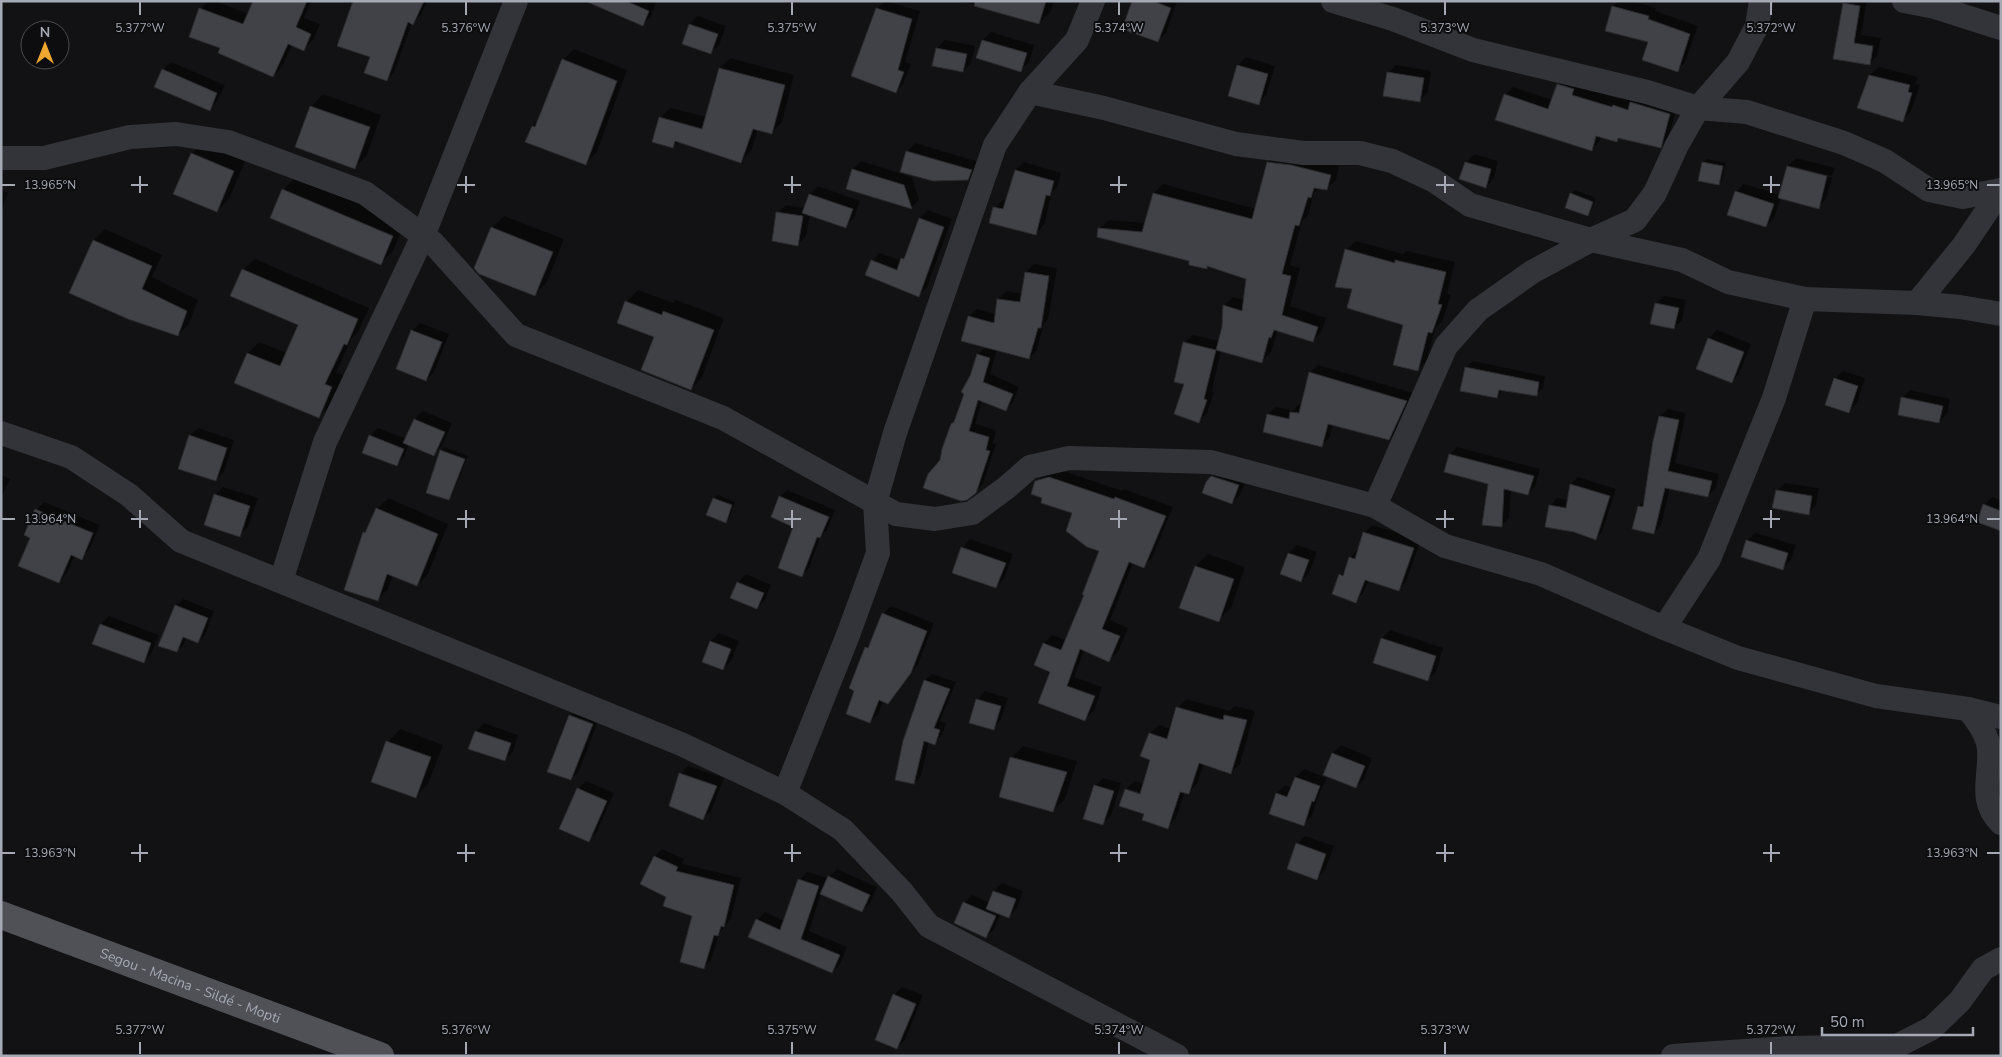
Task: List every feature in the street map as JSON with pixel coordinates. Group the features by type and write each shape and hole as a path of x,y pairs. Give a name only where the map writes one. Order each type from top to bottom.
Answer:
{"main road":[{"name":"Segou - Macina - Sildé - Mopti","path":"1,915 380,1056"}],"street":[{"path":"281,581 325,442 423,236 516,1"},
{"path":"785,793 848,635 878,552 875,503 894,432 995,145 1030,92 1077,40 1093,1"},
{"path":"1333,1 1393,19 1473,50 1647,92 1698,108 1747,112 1844,143 1885,161 1929,190 1963,197 2001,190"},
{"path":"1375,506 1446,346 1478,310 1532,272 1591,240 1635,220 1655,193 1677,145 1698,108 1738,62 1757,26 1761,1"},
{"path":"1904,1 1935,7 2001,28"},
{"path":"1030,92 1104,108 1236,144 1304,152 1360,153 1392,160 1433,180 1470,205 1591,240 1682,260 1728,282 1805,299 1917,303 1960,307 2001,314"},
{"path":"1,158 44,158 130,137 176,134 228,142 365,193 433,243 516,335 723,418 896,514 935,519 972,513 1006,488 1030,467 1069,458 1211,462 1375,506 1445,546 1541,574 1738,658 1876,696 1968,709 2001,717"},
{"path":"1917,303 1964,245 2001,190"},
{"path":"1664,628 1709,559 1774,398 1805,299"},
{"path":"1,433 70,457 129,495 182,541 681,744 785,793 843,830 902,892 929,926 1177,1056"},
{"path":"1968,709 1995,742 1995,818 2001,823"},
{"path":"1673,1056 1788,1048 1897,1046 1932,1028 1960,1001 1983,969 2001,959"}],"building":[{"path":"253,1 307,1 296,27 311,34 304,51 288,44 273,77 218,53 220,48 189,37 199,8 243,24"},
{"path":"353,1 424,1 413,25 408,22 387,81 364,73 370,57 337,46"},
{"path":"585,1 626,1 649,11 643,26"},
{"path":"975,1 1046,1 1039,24 974,6"},
{"path":"1132,1 1153,1 1171,8 1158,42 1122,29"},
{"path":"1843,3 1860,6 1854,43 1873,46 1870,65 1833,59"},
{"path":"1612,6 1649,16 1648,19 1690,34 1678,72 1642,60 1648,42 1605,31"},
{"path":"876,8 912,19 898,70 904,72 896,93 851,76"},
{"path":"689,24 718,34 711,54 682,44"},
{"path":"982,40 1027,53 1021,72 976,58"},
{"path":"936,48 967,54 963,72 932,66"},
{"path":"562,59 617,81 586,165 525,142 532,126 535,127"},
{"path":"1237,65 1268,74 1259,105 1228,96"},
{"path":"719,68 785,85 772,134 753,129 741,163 675,141 673,148 652,142 659,117 702,129"},
{"path":"162,69 217,93 210,111 154,87"},
{"path":"1387,72 1424,78 1420,102 1383,96"},
{"path":"1869,75 1910,85 1908,92 1912,93 1903,122 1857,108"},
{"path":"1557,84 1574,89 1572,95 1612,107 1613,105 1628,110 1630,102 1670,114 1661,148 1618,138 1617,142 1596,136 1592,151 1495,120 1504,94 1548,109"},
{"path":"310,106 370,127 355,169 295,147"},
{"path":"906,151 972,170 968,180 933,181 900,172"},
{"path":"191,153 234,171 217,212 173,194"},
{"path":"1267,162 1291,165 1331,175 1327,190 1314,188 1311,198 1308,197 1299,226 1295,225 1282,274 1291,276 1282,315 1318,327 1313,342 1274,330 1271,338 1269,337 1262,363 1216,350 1222,327 1223,305 1242,311 1246,279 1207,266 1207,269 1189,265 1189,261 1097,237 1098,228 1142,232 1153,193 1252,219"},
{"path":"1465,162 1491,169 1486,188 1459,179"},
{"path":"1702,162 1723,166 1719,185 1698,181"},
{"path":"1787,166 1827,176 1819,209 1778,198"},
{"path":"852,169 904,185 912,209 846,189"},
{"path":"1015,170 1054,181 1050,196 1046,195 1036,235 989,223 993,207 1003,209"},
{"path":"282,189 393,236 381,265 270,218"},
{"path":"1735,191 1774,204 1766,227 1727,215"},
{"path":"1570,193 1593,202 1588,216 1565,208"},
{"path":"809,194 853,209 846,228 802,213"},
{"path":"776,212 803,216 798,246 772,241"},
{"path":"919,218 944,227 919,297 865,275 871,260 897,270 901,258 904,259"},
{"path":"491,227 553,252 535,296 479,274 474,268"},
{"path":"93,240 152,266 142,289 187,311 178,336 128,319 69,293"},
{"path":"1345,249 1395,263 1395,260 1446,272 1438,304 1442,305 1432,333 1428,332 1418,371 1393,365 1403,325 1347,308 1352,289 1335,287"},
{"path":"242,269 358,319 347,345 344,344 325,384 332,387 319,418 234,383 247,353 280,366 298,325 230,296"},
{"path":"1025,272 1049,276 1041,328 1038,328 1029,359 961,341 968,316 994,323 997,299 1020,302"},
{"path":"625,301 662,315 663,311 714,330 691,390 641,370 654,337 617,323"},
{"path":"1655,303 1679,308 1674,329 1650,324"},
{"path":"411,330 442,342 426,381 396,369"},
{"path":"1708,338 1744,352 1732,383 1696,369"},
{"path":"1183,342 1216,350 1204,399 1207,400 1199,423 1174,414 1184,384 1174,382"},
{"path":"977,354 990,358 983,382 1013,394 1006,411 978,400 969,431 989,437 986,450 990,451 976,493 967,500 961,501 923,488 928,474 940,460 951,424 954,422 964,394 961,392 970,376"},
{"path":"1465,367 1539,382 1537,396 1499,390 1497,398 1460,391"},
{"path":"1309,372 1407,401 1389,440 1328,424 1322,447 1263,432 1267,414 1289,419 1290,412 1299,413"},
{"path":"1834,378 1858,386 1849,413 1825,405"},
{"path":"1901,397 1943,406 1939,423 1898,415"},
{"path":"1659,416 1679,420 1668,471 1712,481 1708,497 1665,488 1654,534 1632,529 1638,506 1643,507 1653,441"},
{"path":"414,419 445,432 434,456 403,443"},
{"path":"189,435 227,448 216,481 178,469"},
{"path":"369,435 404,449 397,466 362,453"},
{"path":"440,450 465,459 449,500 426,493"},
{"path":"1449,454 1534,476 1528,495 1504,489 1502,527 1482,525 1488,484 1444,472"},
{"path":"1211,476 1239,485 1232,504 1202,493 1206,482"},
{"path":"1049,477 1114,499 1115,497 1166,516 1144,568 1129,562 1102,629 1120,636 1109,662 1080,649 1067,686 1095,696 1085,721 1038,703 1050,672 1034,665 1043,643 1061,650 1084,595 1082,595 1099,551 1087,547 1066,531 1072,513 1041,503 1042,498 1031,494 1035,481"},
{"path":"1570,484 1610,496 1596,540 1574,532 1545,527 1549,505 1566,508"},
{"path":"1776,490 1812,496 1809,515 1772,508"},
{"path":"214,494 250,506 240,537 204,525"},
{"path":"779,496 829,517 820,538 817,537 802,577 778,568 793,527 771,517"},
{"path":"713,498 732,505 726,523 706,515"},
{"path":"1983,504 2001,511 2001,531 1977,522"},
{"path":"376,508 438,534 417,586 387,574 378,601 344,590 363,532 365,533"},
{"path":"35,509 93,533 82,560 71,555 59,583 18,566 30,538 24,535"},
{"path":"1363,532 1414,548 1399,591 1365,580 1356,603 1332,594 1339,574 1343,576 1349,557 1355,559"},
{"path":"1746,540 1788,553 1783,570 1741,557"},
{"path":"961,547 1006,563 996,588 952,573"},
{"path":"1288,553 1309,560 1301,582 1280,574"},
{"path":"1195,566 1234,579 1219,622 1179,608"},
{"path":"737,582 764,593 757,609 730,598"},
{"path":"175,605 208,618 198,643 183,637 177,652 158,646"},
{"path":"882,613 927,631 911,673 888,704 879,700 870,723 846,714 854,691 849,688 865,647 868,648"},
{"path":"100,624 151,643 144,663 92,644"},
{"path":"1381,638 1436,656 1428,681 1373,663"},
{"path":"710,641 731,649 723,670 702,662"},
{"path":"924,680 950,689 934,728 940,730 935,745 924,741 914,784 895,780 903,741"},
{"path":"976,699 1001,706 994,730 969,723"},
{"path":"1176,707 1223,720 1224,715 1247,720 1231,774 1199,763 1189,794 1180,792 1168,829 1142,820 1144,814 1119,806 1125,789 1140,794 1150,760 1140,756 1149,733 1167,739"},
{"path":"569,715 593,724 571,780 547,772"},
{"path":"475,731 511,743 505,761 468,749"},
{"path":"386,741 431,757 416,798 371,782"},
{"path":"1332,753 1365,766 1356,788 1323,775"},
{"path":"1010,757 1067,772 1053,812 999,797"},
{"path":"679,773 717,786 703,820 669,806"},
{"path":"1295,777 1320,786 1314,802 1312,801 1304,826 1269,814 1276,793 1287,797"},
{"path":"1094,785 1114,791 1103,825 1083,819"},
{"path":"577,788 607,801 589,842 559,829"},
{"path":"1296,843 1326,854 1317,880 1287,869"},
{"path":"654,856 678,867 676,871 734,885 724,927 721,926 718,936 714,935 704,969 680,962 692,916 663,906 666,897 640,884"},
{"path":"828,876 870,895 862,912 820,894"},
{"path":"798,879 819,886 801,939 840,955 832,973 748,937 756,919 780,930"},
{"path":"993,891 1016,899 1009,918 986,909"},
{"path":"963,902 996,916 986,938 954,923"},
{"path":"893,994 916,1004 897,1049 875,1040"}]}
